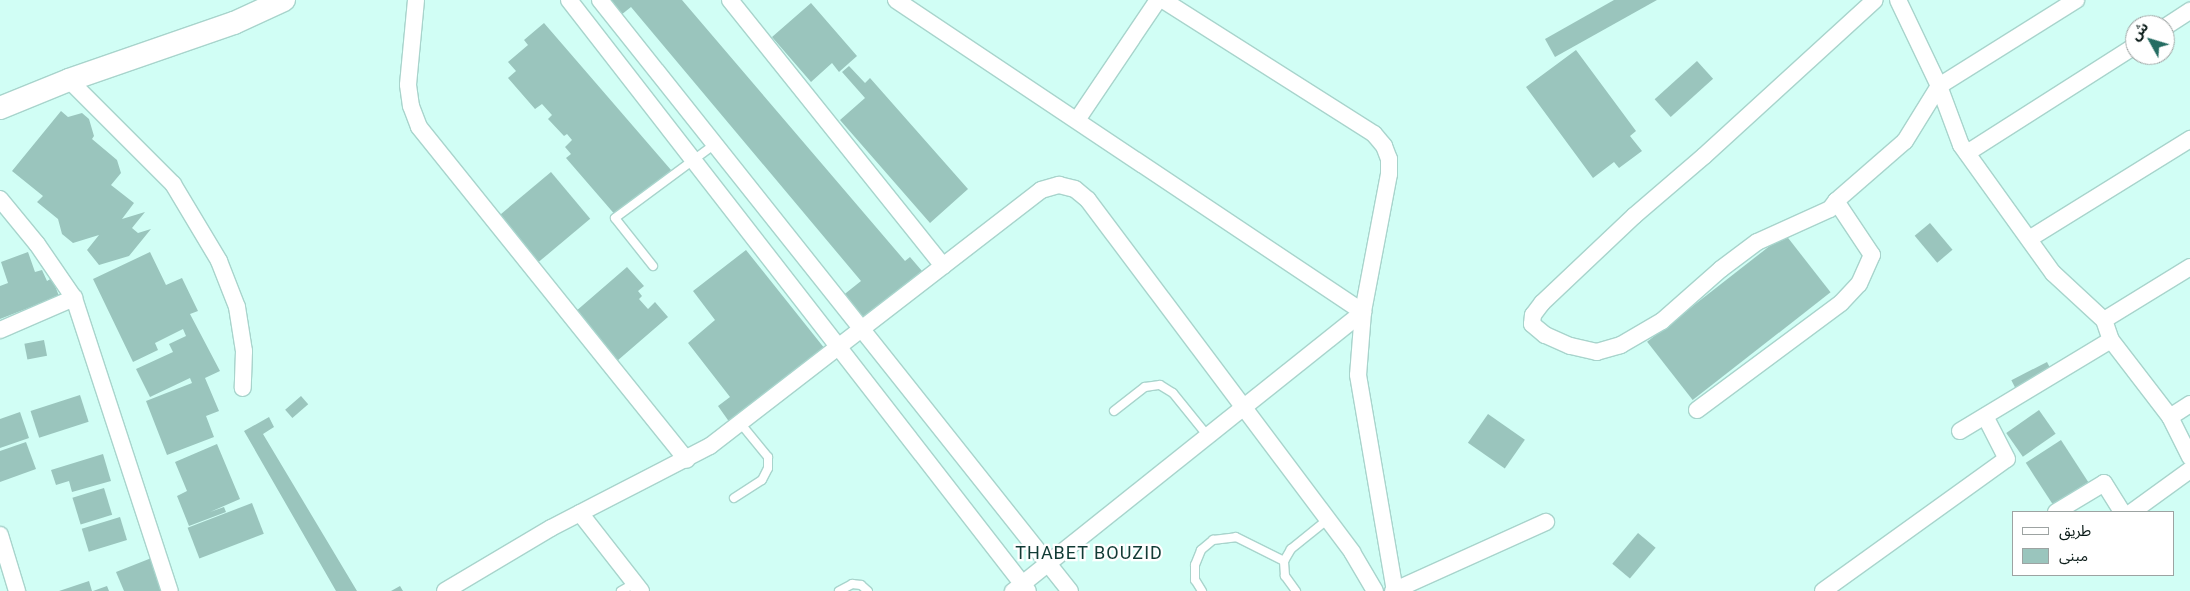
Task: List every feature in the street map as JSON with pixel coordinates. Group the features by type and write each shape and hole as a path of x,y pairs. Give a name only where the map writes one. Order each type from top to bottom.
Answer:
{"street":[{"path":"0,108 69,80 234,23 284,0"},
{"path":"416,0 408,85 411,106 419,127 687,460"},
{"path":"569,0 838,348 1021,589 1242,407 1363,312"},
{"path":"600,0 1070,591"},
{"path":"730,0 943,266"},
{"path":"896,0 1363,312"},
{"path":"1078,120 1158,0"},
{"path":"1163,0 1374,134 1384,146 1389,159 1389,174 1363,312 1358,359 1359,391 1394,591 1546,522"},
{"path":"1875,0 1704,156 1634,216 1542,303 1533,315 1532,324 1545,335 1570,346 1597,352 1621,345 1662,321 1721,269 1757,242 1830,209 1836,201 1905,141 1939,86 2076,0"},
{"path":"1898,0 1939,86 1961,145 2053,273 2104,320 2111,340 2170,417 2190,457"},
{"path":"2175,21 2190,11"},
{"path":"1967,153 2125,52"},
{"path":"69,80 173,184 219,260 237,307 244,351 243,388"},
{"path":"2029,239 2190,139"},
{"path":"445,591 580,513 687,460 741,424 1041,190 1059,185 1075,189 1088,200 1327,520 1376,591"},
{"path":"0,199 38,244 74,298 170,591"},
{"path":"1697,410 1841,303 1859,284 1872,255 1836,201"},
{"path":"2104,320 2190,267"},
{"path":"0,330 74,298"},
{"path":"1960,431 2111,340"},
{"path":"2170,417 2190,404"},
{"path":"1823,591 2007,459 1985,416"},
{"path":"2133,511 2190,470"},
{"path":"2058,511 2104,483 2121,511"},
{"path":"580,513 632,588"},
{"path":"0,535 16,591"}],"lane":[{"path":"653,266 615,218 715,144"},
{"path":"1114,411 1144,387 1160,385 1173,394 1208,435"},
{"path":"734,498 762,480 768,468 768,457 741,424"},
{"path":"1296,591 1285,576 1284,561 1292,549 1327,520"},
{"path":"1202,591 1195,580 1194,564 1201,550 1213,540 1236,537 1284,561"},
{"path":"839,591 852,584 862,585 868,591"}],"building":[{"path":"608,0 682,0 905,261 910,257 922,271 860,320 841,297 861,281 631,7 621,15"},
{"path":"1614,0 1657,0 1555,57 1545,39"},
{"path":"811,3 857,56 839,72 832,63 811,82 772,37"},
{"path":"544,23 671,170 617,217 566,158 571,154 565,147 572,140 567,134 564,136 548,119 552,115 542,104 535,109 508,78 516,71 508,62 528,45 524,40"},
{"path":"1576,50 1636,131 1630,136 1642,151 1619,168 1614,162 1593,178 1526,87"},
{"path":"1697,61 1713,79 1671,117 1655,99"},
{"path":"849,66 865,83 870,78 968,189 930,223 840,120 865,98 842,72"},
{"path":"61,111 68,117 82,113 89,119 94,136 92,139 117,160 121,173 111,185 134,203 122,219 145,212 132,228 138,233 151,229 129,256 99,265 87,250 99,235 73,243 62,234 58,219 37,202 43,196 12,171"},
{"path":"551,172 590,219 536,264 497,218"},
{"path":"1930,223 1952,250 1937,263 1915,236"},
{"path":"1785,234 1831,292 1693,400 1647,342"},
{"path":"746,250 825,349 730,423 718,406 730,397 688,343 715,320 693,291"},
{"path":"28,252 35,272 42,270 47,281 52,278 59,296 0,319 0,286 8,283 1,262"},
{"path":"150,252 166,285 182,278 198,311 190,314 220,371 205,378 219,411 206,416 214,437 167,455 146,401 192,383 190,378 150,397 136,369 173,352 169,344 186,336 183,329 155,343 158,350 133,362 93,279"},
{"path":"627,267 644,286 638,291 642,296 639,299 648,309 655,302 668,317 617,361 575,312"},
{"path":"44,340 47,356 27,360 24,344"},
{"path":"2047,362 2053,374 2017,392 2011,380"},
{"path":"80,395 89,422 39,438 31,411"},
{"path":"301,396 308,404 292,418 285,410"},
{"path":"2039,410 2056,434 2023,457 2006,433"},
{"path":"20,412 29,438 0,448 0,419"},
{"path":"1488,414 1525,440 1505,468 1468,443"},
{"path":"269,417 274,427 263,434 357,591 336,591 244,431"},
{"path":"2061,440 2088,482 2053,505 2026,463"},
{"path":"26,442 36,469 0,482 0,451"},
{"path":"217,444 240,499 210,512 224,507 226,512 189,526 177,496 187,491 175,462"},
{"path":"103,454 111,481 72,492 69,481 56,485 51,470"},
{"path":"104,488 112,515 81,524 72,498"},
{"path":"252,503 264,534 199,559 188,528"},
{"path":"120,517 127,540 89,552 82,529"},
{"path":"1638,533 1656,548 1630,578 1612,564"},
{"path":"154,557 168,591 124,591 116,572"},
{"path":"89,581 92,591 59,591"},
{"path":"107,586 109,591 93,591"},
{"path":"400,586 403,591 391,591"}],"district":[{"name":"THABET BOUZID","path":"1089,553"}]}
